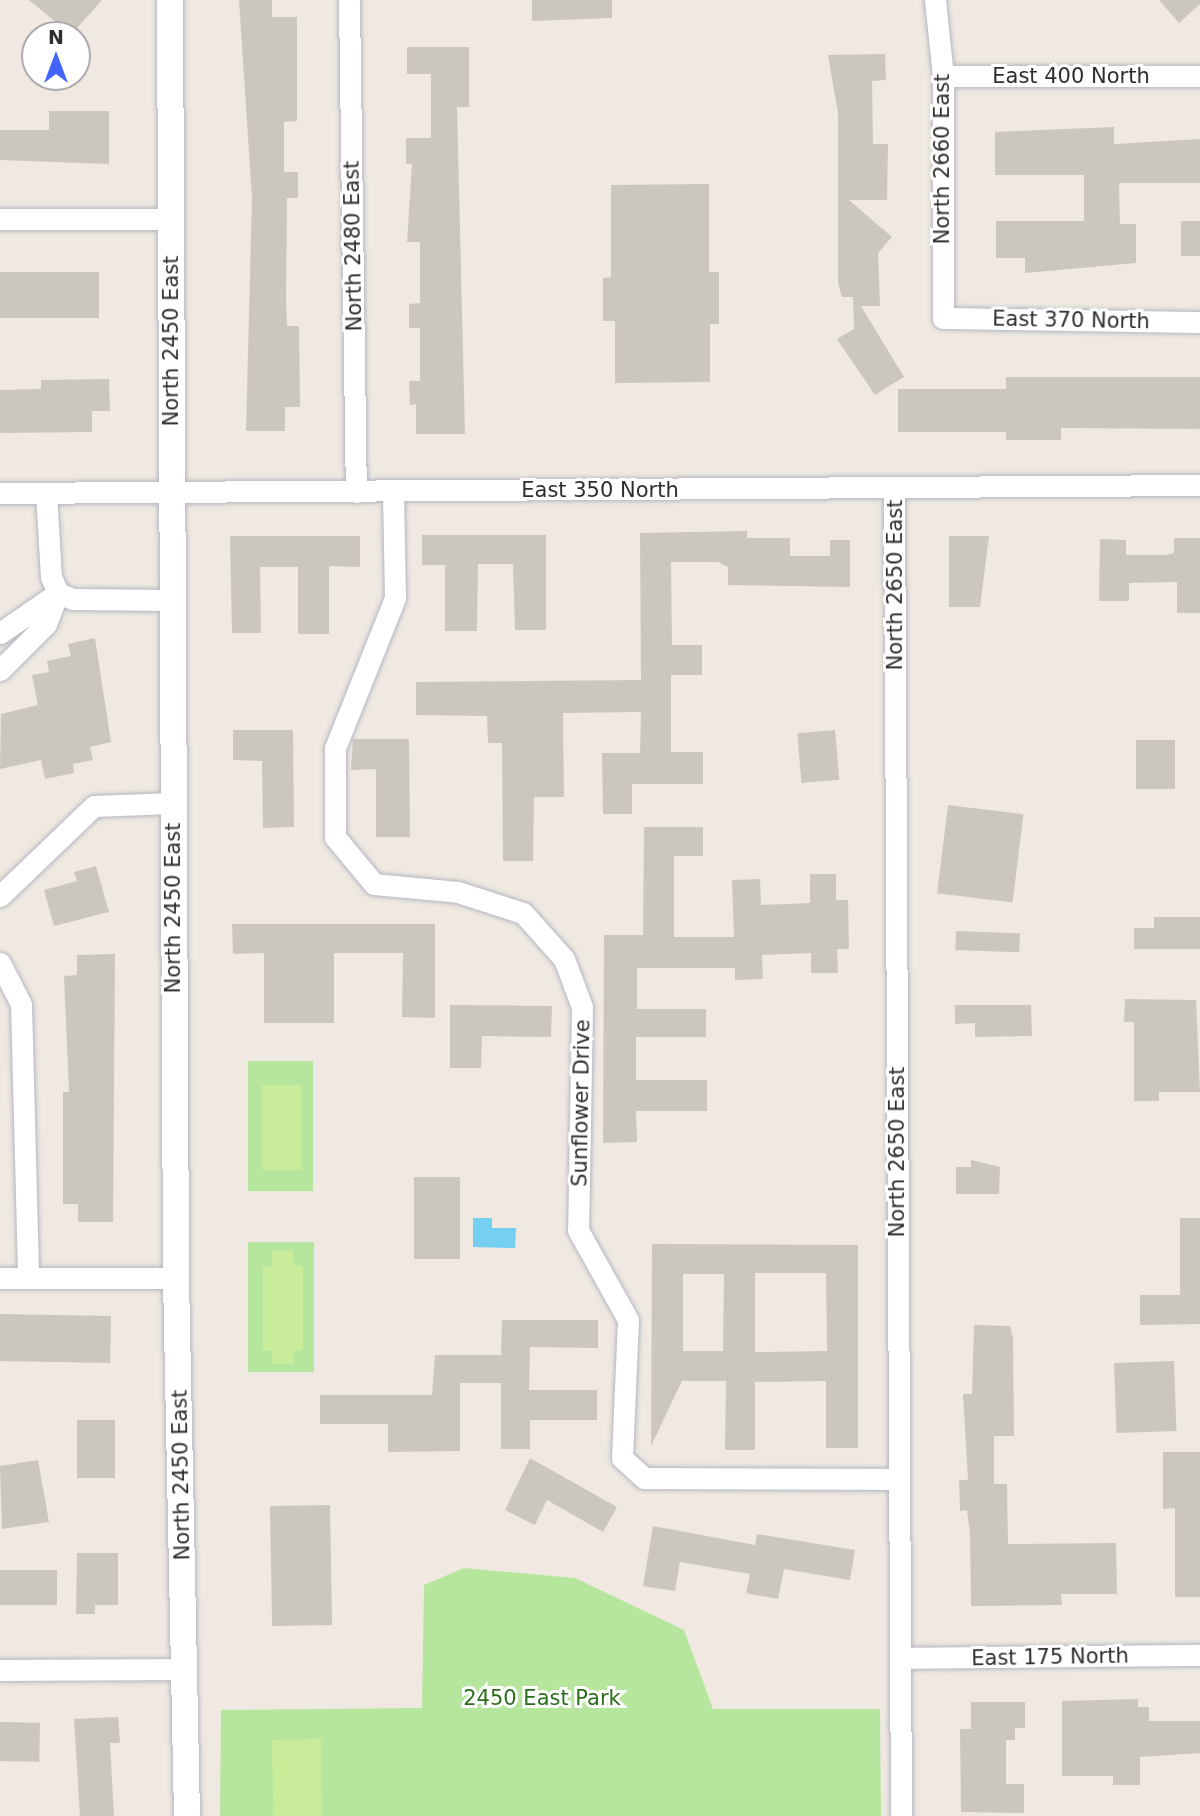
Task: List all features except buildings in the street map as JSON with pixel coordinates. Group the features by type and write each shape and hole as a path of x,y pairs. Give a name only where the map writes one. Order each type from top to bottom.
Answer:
{"street":[{"name":"North 2450 East","path":"170,0 176,1278 187,1816"},
{"name":"North 2480 East","path":"349,0 356,492"},
{"name":"North 2660 East","path":"935,0 943,76 943,318"},
{"name":"East 400 North","path":"943,76 1200,76"},
{"path":"0,219 171,219"},
{"name":"East 370 North","path":"943,318 1200,322"},
{"name":"East 350 North","path":"0,493 1200,485"},
{"name":"North 2650 East","path":"894,488 901,1816"},
{"name":"Sunflower Drive","path":"393,492 395,598 335,748 335,837 374,884 458,891 523,914 564,959 582,1007 578,1230 628,1320 622,1458 644,1478 899,1479"},
{"path":"0,670 46,624 58,593 51,577 46,493"},
{"path":"58,593 74,598 172,600"},
{"path":"0,633 58,593"},
{"path":"0,897 94,806 172,803"},
{"path":"0,963 22,1004 28,1278"},
{"path":"0,1278 176,1278"},
{"name":"East 175 North","path":"900,1658 1200,1655"},
{"path":"0,1670 186,1669"}],"green space":[{"path":"248,1061 313,1061 313,1191 248,1191"},
{"path":"262,1085 302,1085 302,1170 262,1170"},
{"path":"248,1242 314,1242 314,1372 248,1372"},
{"path":"272,1251 293,1251 294,1266 303,1266 303,1350 294,1351 294,1364 272,1364 272,1351 263,1350 263,1266 272,1266"},
{"name":"2450 East Park","path":"464,1568 575,1578 684,1630 713,1709 880,1709 881,1816 220,1816 221,1710 422,1708 424,1585"},
{"path":"321,1739 322,1816 273,1816 272,1740"}],"water":[{"path":"473,1218 492,1218 492,1228 516,1228 515,1248 473,1247"}]}
